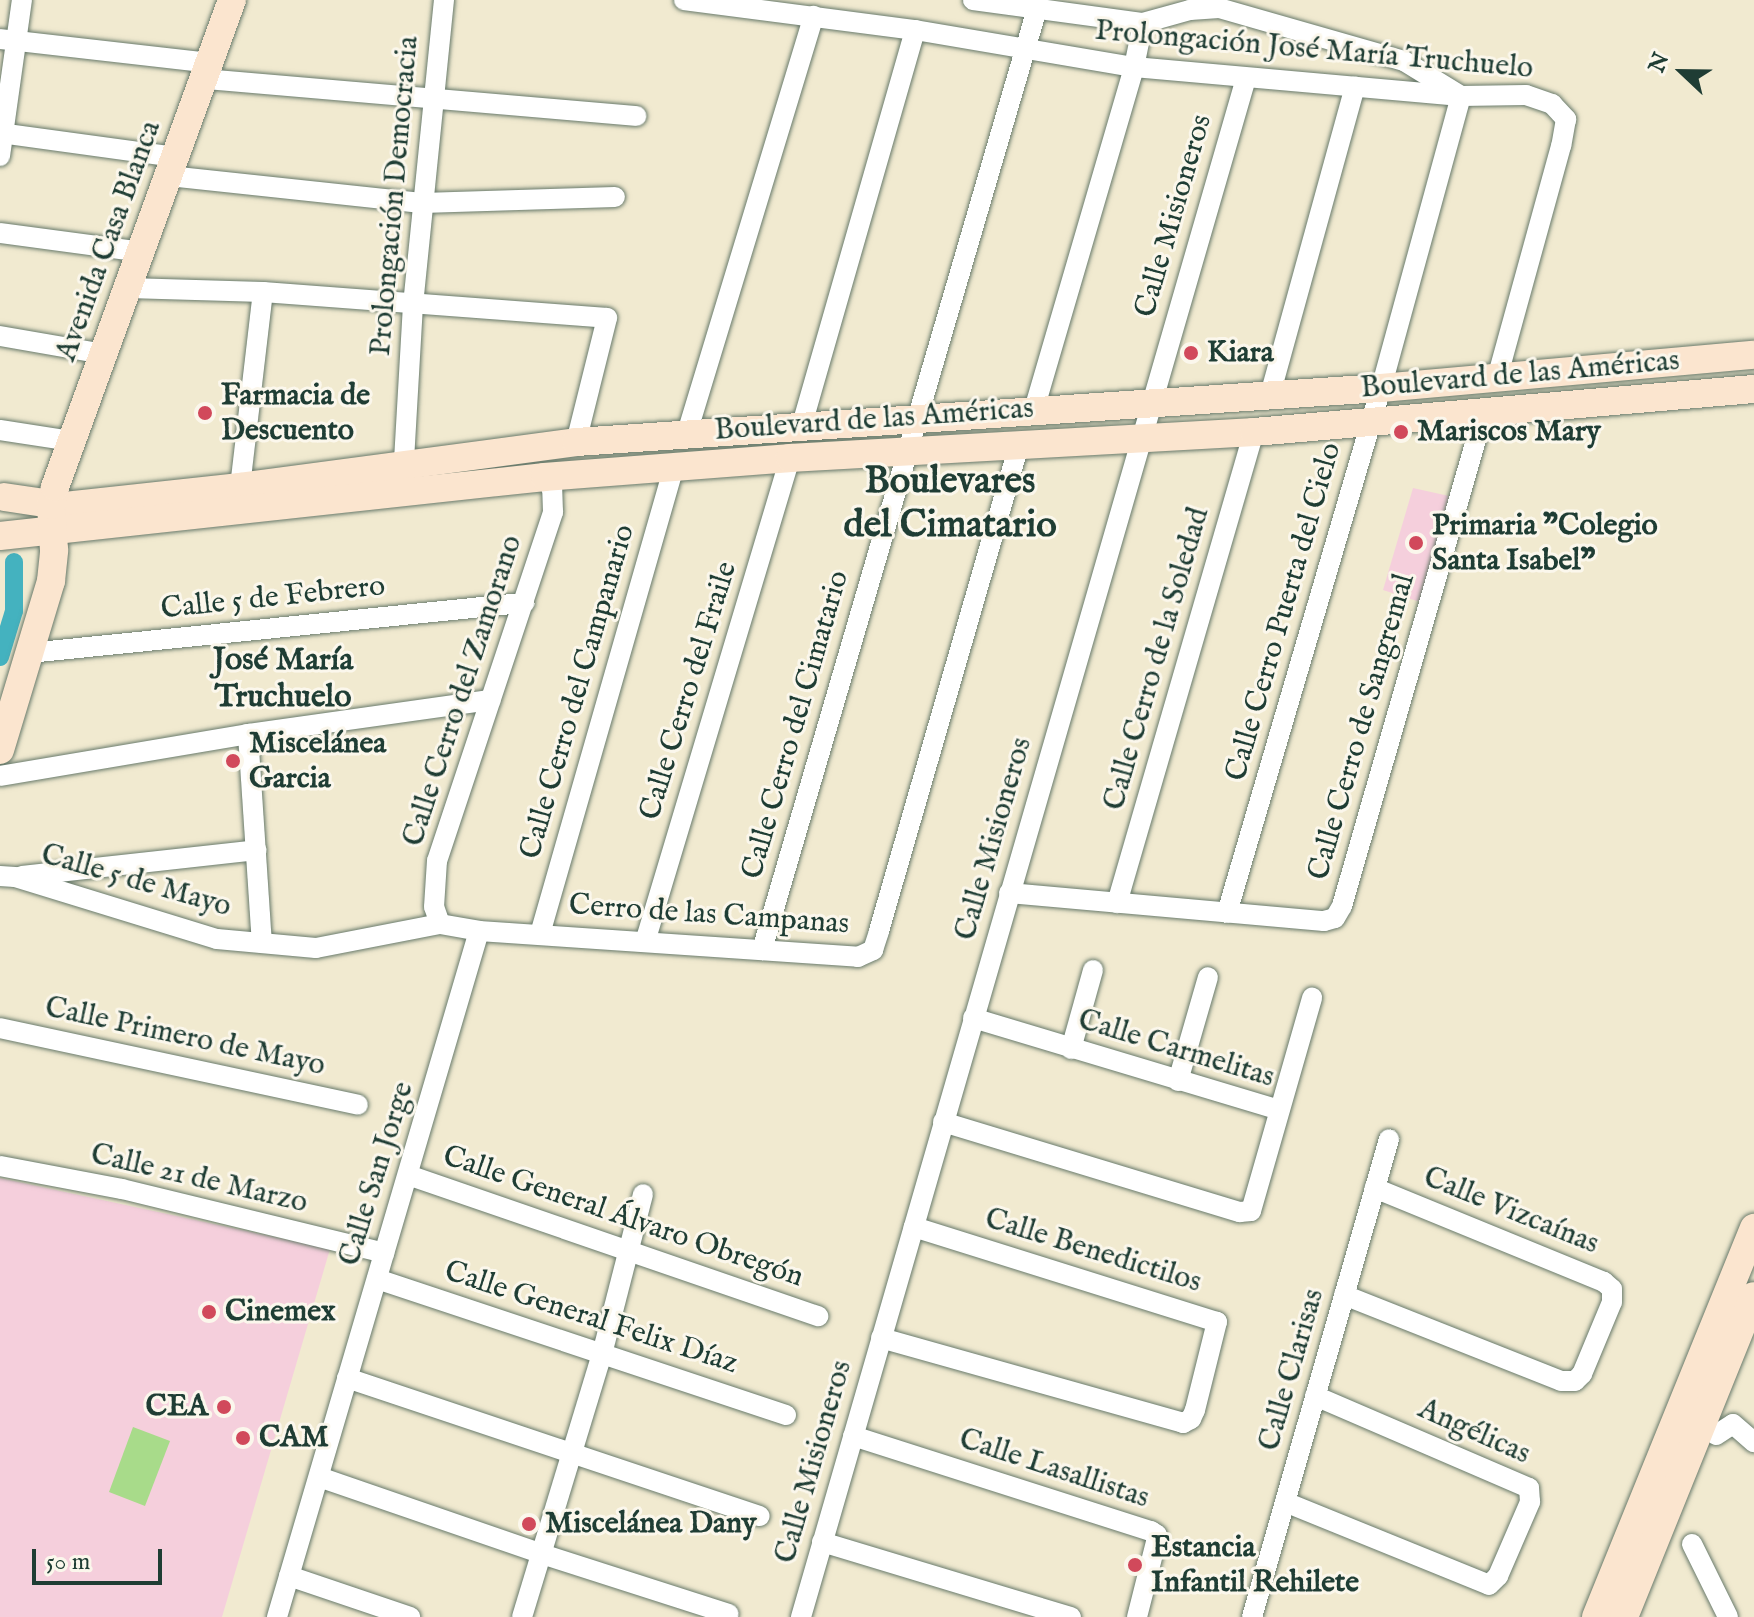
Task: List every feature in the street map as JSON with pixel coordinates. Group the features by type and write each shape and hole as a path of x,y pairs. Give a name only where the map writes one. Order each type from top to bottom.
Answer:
{"main road":[{"name":"Avenida Casa Blanca","path":"0,750 51,581 53,518 72,441 232,0"},
{"name":"Boulevard de las Américas","path":"2,495 53,518 403,479 576,442 1381,388 1754,355"},
{"name":"Boulevard de las Américas","path":"0,536 53,518 240,487 403,479 545,477 790,458 1254,432 1754,389"},
{"path":"0,536 9,517 2,495"},
{"path":"1596,1617 1754,1228"},
{"path":"1624,1617 1754,1296"}],"street":[{"path":"0,156 8,40 22,0"},
{"name":"Prolongación Democracia","path":"403,479 413,305 444,0"},
{"name":"Prolongación José María Truchuelo","path":"684,0 915,30 1134,67 1461,96 1526,95 1552,104 1566,119 1497,378"},
{"name":"Prolongación José María Truchuelo","path":"973,0 1143,23 1208,4 1404,61 1461,96"},
{"name":"Calle Cerro del Cimatario","path":"762,950 1025,48 1024,5"},
{"path":"687,433 814,16"},
{"path":"1033,413 1134,67 1143,23"},
{"path":"801,428 915,30"},
{"path":"8,40 208,71 432,98 636,116"},
{"name":"Calle Misioneros","path":"801,1617 1246,78"},
{"path":"1270,395 1355,86"},
{"name":"Calle Cerro Puerta del Cielo","path":"1227,913 1381,388 1461,96"},
{"path":"2,133 173,166 422,203 615,197"},
{"path":"0,233 142,252"},
{"path":"128,288 263,292 607,318 576,442"},
{"path":"240,487 263,292"},
{"path":"0,336 104,354"},
{"name":"Calle Cerro de Sangremal","path":"1227,913 1324,921 1335,918 1342,906 1484,412"},
{"path":"0,430 72,441"},
{"name":"Calle Cerro de la Soledad","path":"1117,903 1254,432"},
{"name":"Cerro de las Campanas","path":"540,934 858,957 873,950 1019,445"},
{"name":"Calle Cerro del Fraile","path":"645,942 790,458"},
{"name":"Calle Cerro del Campanario","path":"540,934 674,467"},
{"name":"Calle Cerro del Zamorano","path":"440,924 434,907 437,861 553,512 552,489 545,477"},
{"name":"Calle 5 de Febrero","path":"29,653 524,603"},
{"path":"0,776 248,734 491,700"},
{"path":"248,734 262,943"},
{"path":"8,877 257,850"},
{"name":"Calle 5 de Mayo","path":"8,877 217,939 316,948 440,924 479,931 540,934"},
{"path":"1009,893 1227,913"},
{"name":"Calle San Jorge","path":"277,1617 479,931"},
{"path":"1071,1049 1093,970"},
{"path":"1178,1081 1208,977"},
{"path":"1279,1110 1312,998"},
{"name":"Calle Carmelitas","path":"943,1122 1240,1212 1251,1211 1279,1110 973,1018"},
{"name":"Calle Primero de Mayo","path":"0,1028 358,1105"},
{"name":"Calle Clarisas","path":"1253,1613 1389,1139"},
{"name":"Calle 21 de Marzo","path":"0,1166 122,1189 384,1253"},
{"name":"Calle General Álvaro Obregón","path":"408,1175 818,1316"},
{"name":"Calle Vizcaínas","path":"1344,1295 1561,1381 1575,1381 1582,1374 1612,1302 1612,1289 1604,1282 1375,1188"},
{"path":"522,1617 602,1354 643,1194"},
{"name":"Calle Benedictilos","path":"881,1338 1183,1423 1191,1419 1195,1410 1217,1322 913,1227"},
{"name":"Calle General Felix Díaz","path":"377,1279 786,1415"},
{"path":"347,1378 760,1516"},
{"name":"Angélicas","path":"1285,1502 1489,1585 1498,1576 1530,1502 1529,1488 1315,1396"},
{"path":"1716,1435 1733,1424 1754,1442"},
{"name":"Calle Lasallistas","path":"853,1436 1151,1531 1157,1535 1156,1542 1137,1617"},
{"path":"319,1477 729,1614"},
{"path":"822,1542 1071,1617"},
{"path":"1692,1544 1728,1617"},
{"path":"289,1576 410,1617"},
{"path":"1253,1613 1274,1617"}],"shaded area":[{"name":"Primaria \"Colegio Santa Isabel\"","path":"1413,488 1449,496 1420,602 1383,590"},
{"path":"0,1178 330,1249 222,1617 0,1617"}],"green space":[{"path":"133,1427 170,1441 145,1506 109,1492"}],"waterway":[{"path":"0,657 14,611 14,562"}],"place":[{"name":"Kiara","path":"1191,353"},
{"name":"Farmacia de Descuento","path":"205,413"},
{"name":"Mariscos Mary","path":"1401,432"},
{"name":"Primaria \"Colegio Santa Isabel\"","path":"1416,543"},
{"name":"Miscelánea Garcia","path":"233,761"},
{"name":"Cinemex","path":"209,1312"},
{"name":"CEA","path":"224,1407"},
{"name":"CAM","path":"243,1438"},
{"name":"Miscelánea Dany","path":"529,1524"},
{"name":"Estancia Infantil Rehilete","path":"1135,1565"}],"district":[{"name":"Boulevares del Cimatario","path":"950,505"},
{"name":"José María Truchuelo","path":"283,680"}]}
